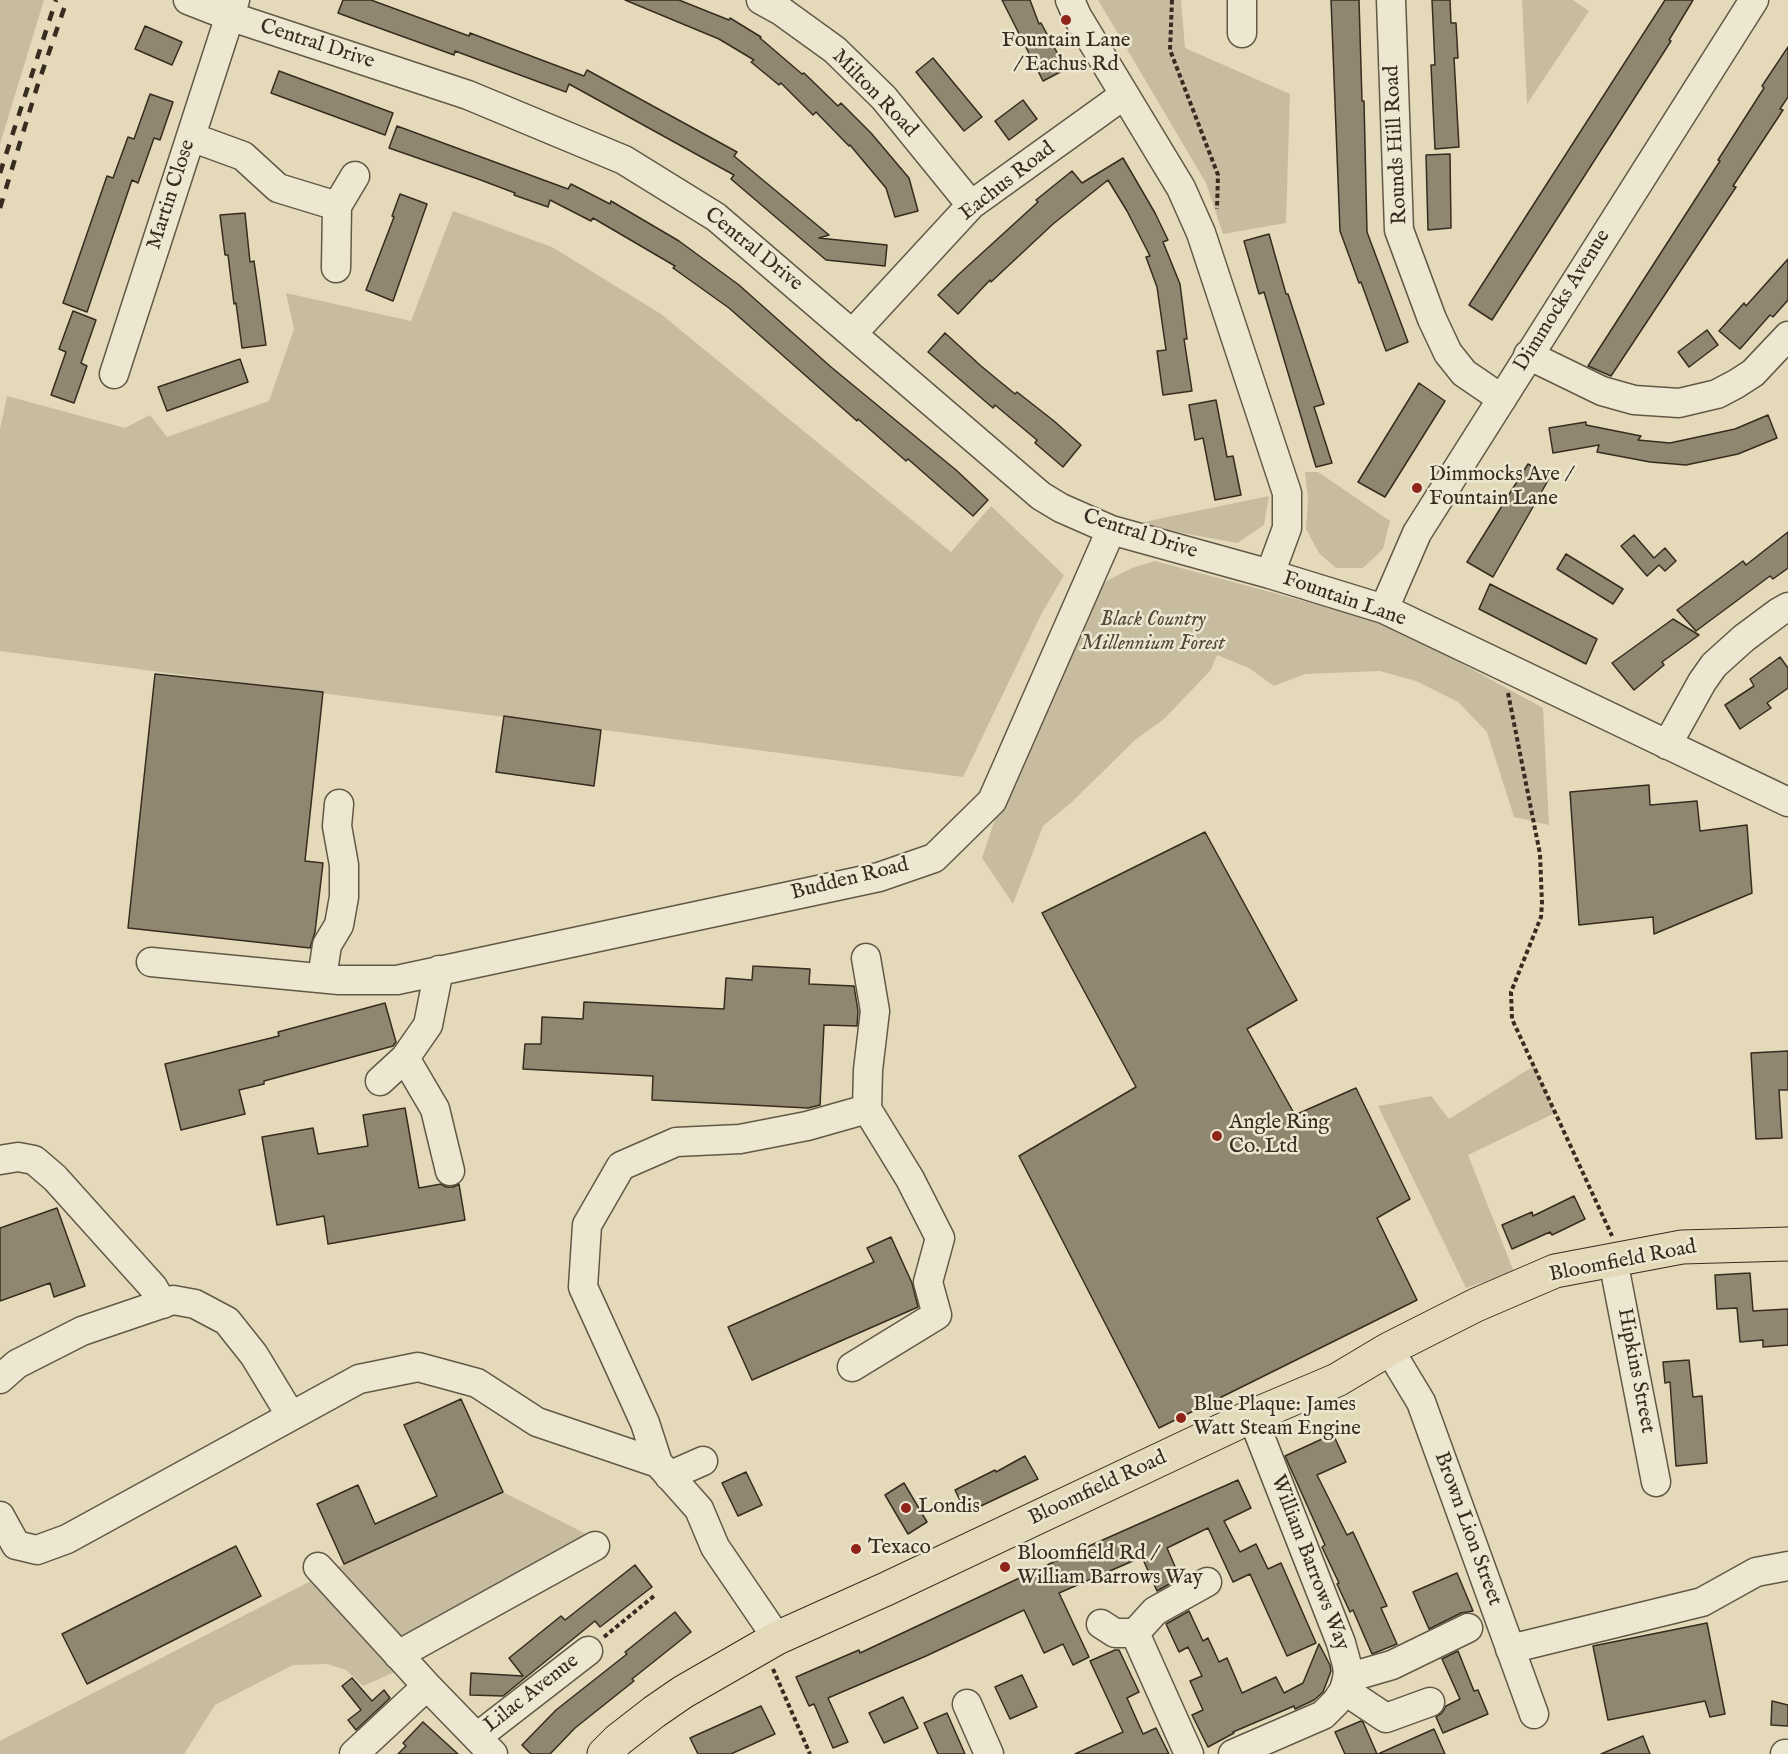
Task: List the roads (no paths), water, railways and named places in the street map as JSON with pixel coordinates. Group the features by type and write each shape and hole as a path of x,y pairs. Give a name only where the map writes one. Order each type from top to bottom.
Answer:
{"main road":[{"name":"Bloomfield Road","path":"604,1754 618,1740 673,1698 770,1642 886,1590 1252,1416 1337,1380 1389,1349 1476,1305 1555,1271 1682,1247 1788,1244"}],"street":[{"name":"Central Drive","path":"188,0 232,8 468,95 624,160 716,217 1041,496 1111,530 1270,574"},
{"name":"Milton Road","path":"761,0 781,11 835,50 868,82 884,98 971,205"},
{"name":"Fountain Lane","path":"1070,0 1077,16 1181,188 1204,242 1287,493 1287,528 1270,574 1384,609 1788,802"},
{"path":"1242,0 1242,33"},
{"name":"Rounds Hill Road","path":"1390,0 1399,230 1432,319 1448,353 1464,373 1502,399"},
{"name":"Dimmocks Avenue","path":"1384,609 1417,533 1751,1"},
{"name":"Martin Close","path":"114,374 232,8"},
{"name":"Eachus Road","path":"853,333 971,205 1124,95"},
{"path":"191,136 243,156 278,188 337,206"},
{"path":"336,268 337,206 355,176"},
{"path":"1528,355 1602,391 1634,400 1679,403 1717,394 1745,379 1788,336"},
{"name":"Budden Road","path":"151,962 357,981 397,980 879,877 934,858 992,801 1111,530"},
{"path":"1667,745 1714,665 1744,638 1785,615"},
{"path":"322,978 327,945 339,925 344,897 344,865 337,826 339,804"},
{"path":"852,1366 937,1315 928,1282 940,1238 910,1179 867,1109 868,1070 875,1011 866,958"},
{"path":"380,1081 405,1058 428,1024 439,970"},
{"path":"405,1058 421,1089 435,1109 450,1171"},
{"path":"770,1642 715,1546 699,1509 663,1469 583,1287 587,1225 621,1167 676,1142 740,1139 807,1126 867,1109"},
{"path":"0,1160 18,1157 34,1160 55,1178 153,1287 163,1304"},
{"name":"Hipkins Street","path":"1618,1259 1656,1482"},
{"path":"0,1379 16,1364 82,1331 173,1300 195,1304 227,1321 254,1355 291,1416"},
{"name":"Brown Lion Street","path":"1389,1349 1421,1402 1534,1714"},
{"path":"0,1516 16,1545 37,1550 67,1539 359,1379 418,1367 477,1383 537,1422 663,1469 703,1461"},
{"name":"William Barrows Way","path":"1252,1416 1341,1642 1347,1665 1346,1684"},
{"path":"398,1655 595,1546"},
{"path":"1510,1649 1702,1602 1756,1572 1788,1566"},
{"path":"318,1568 485,1746"},
{"path":"1138,1641 1155,1611 1208,1582"},
{"path":"1101,1624 1115,1633 1138,1641 1189,1754"},
{"path":"1233,1754 1323,1715 1336,1702 1346,1684 1392,1665 1468,1628"},
{"name":"Lilac Avenue","path":"485,1746 588,1651"},
{"path":"1346,1684 1386,1718 1430,1702"},
{"path":"354,1754 427,1686"},
{"path":"967,1704 989,1754"}],"railway":[{"path":"0,173 56,0"},
{"path":"0,208 37,87 67,0"}],"place":[{"name":"Fountain Lane / Eachus Rd","path":"1066,20"},
{"name":"Dimmocks Ave / Fountain Lane","path":"1417,488"},
{"name":"Angle Ring Co. Ltd","path":"1217,1136"},
{"name":"Blue Plaque: James Watt Steam Engine","path":"1181,1418"},
{"name":"Londis","path":"906,1508"},
{"name":"Texaco","path":"856,1549"},
{"name":"Bloomfield Rd / William Barrows Way","path":"1005,1567"}],"park label":[{"name":"Black Country Millennium Forest","path":"1153,633"}]}
